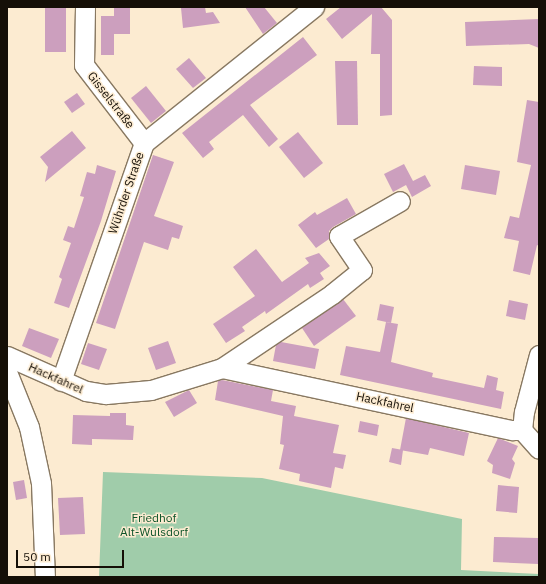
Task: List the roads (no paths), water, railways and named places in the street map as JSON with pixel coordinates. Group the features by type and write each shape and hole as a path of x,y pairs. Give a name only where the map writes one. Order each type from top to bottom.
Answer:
{"street":[{"name":"Gisselstraße","path":"85,7 84,66 144,143"},
{"name":"Wührder Straße","path":"61,381 144,143 314,7"},
{"name":"Hackfahrel","path":"7,356 86,392 125,394 151,390 222,368 332,294 362,270 339,236 400,201"},
{"path":"533,439 524,412 539,355"},
{"name":"Hackfahrel","path":"222,368 533,439"},
{"path":"7,372 28,427 42,483 45,577"}],"park label":[{"name":"Friedhof Alt-Wulsdorf","path":"154,525"}]}
